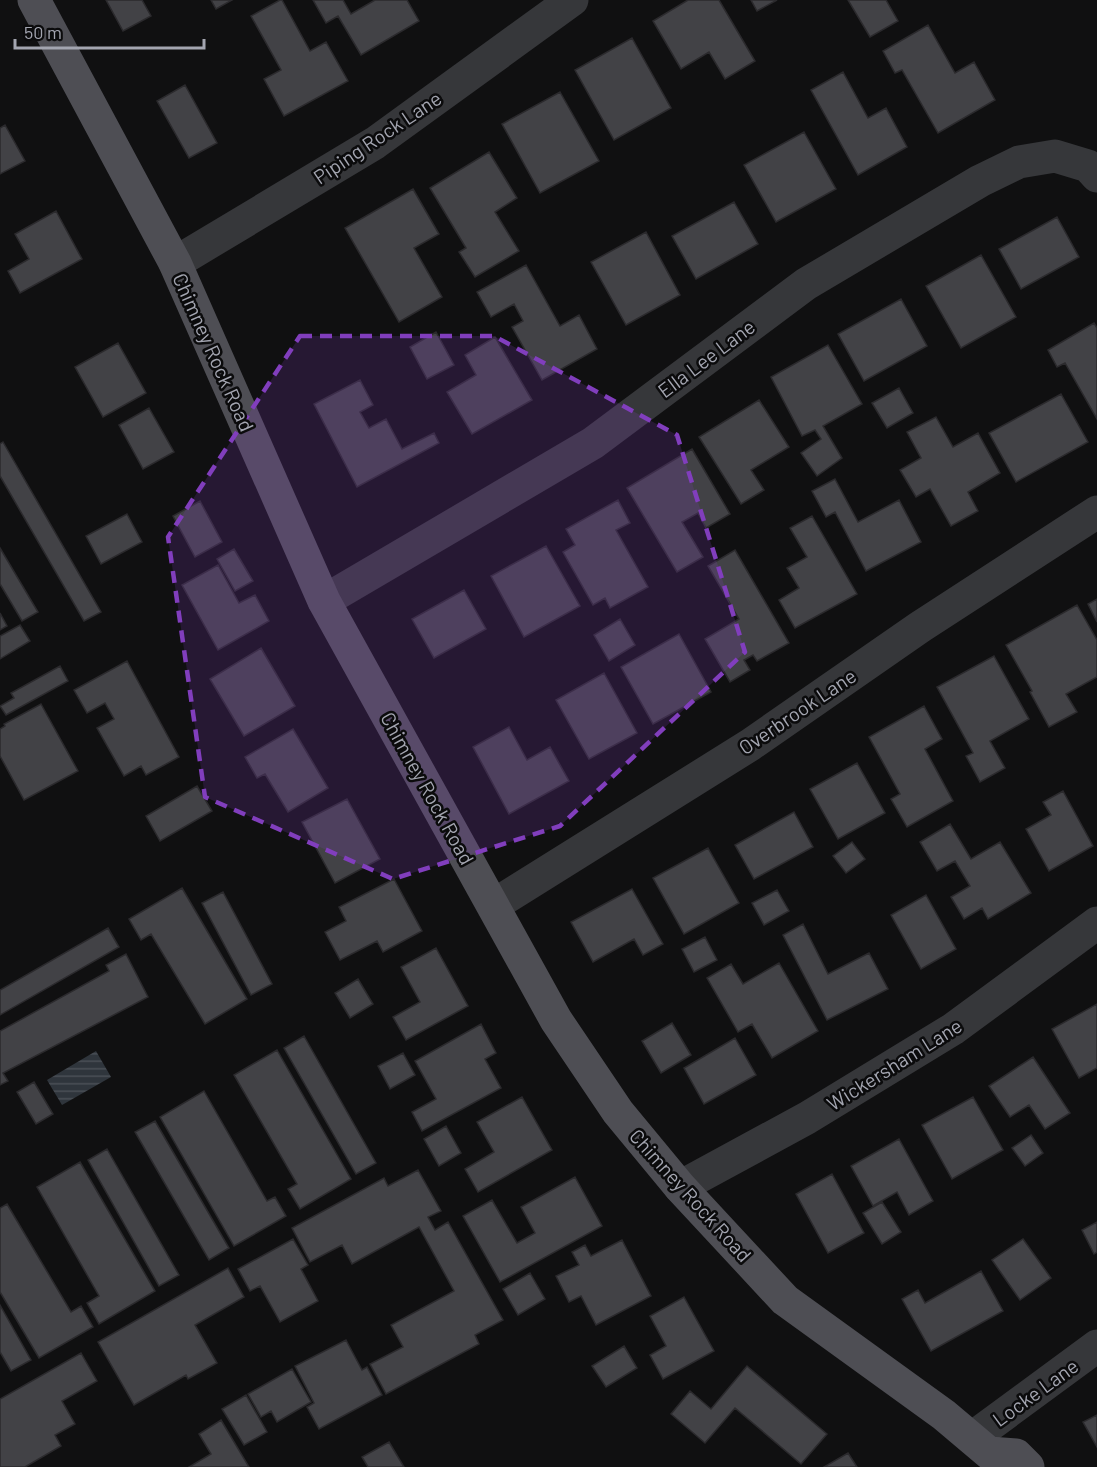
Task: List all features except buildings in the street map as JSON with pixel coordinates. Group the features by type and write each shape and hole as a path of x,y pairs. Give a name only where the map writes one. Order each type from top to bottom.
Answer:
{"main road":[{"name":"Chimney Rock Road","path":"34,0 175,263 324,601 556,1020 618,1112 680,1187 785,1300 944,1415 983,1452"},
{"path":"983,1452 1016,1455 1028,1467"}],"street":[{"name":"Piping Rock Lane","path":"175,263 375,143 572,0"},
{"name":"Ella Lee Lane","path":"324,601 593,443 806,284 980,181 1019,162 1055,156 1088,166 1097,176"},
{"name":"Overbrook Lane","path":"494,905 750,745 920,627 1097,512"},
{"name":"Wickersham Lane","path":"680,1187 807,1118 952,1029 1097,923"},
{"name":"Locke Lane","path":"983,1452 1097,1346"}],"highlighted area":[{"path":"300,336 494,336 677,435 745,652 560,826 393,879 205,797 168,537"}],"shaded area":[{"path":"96,1051 111,1077 62,1105 47,1080"}]}
